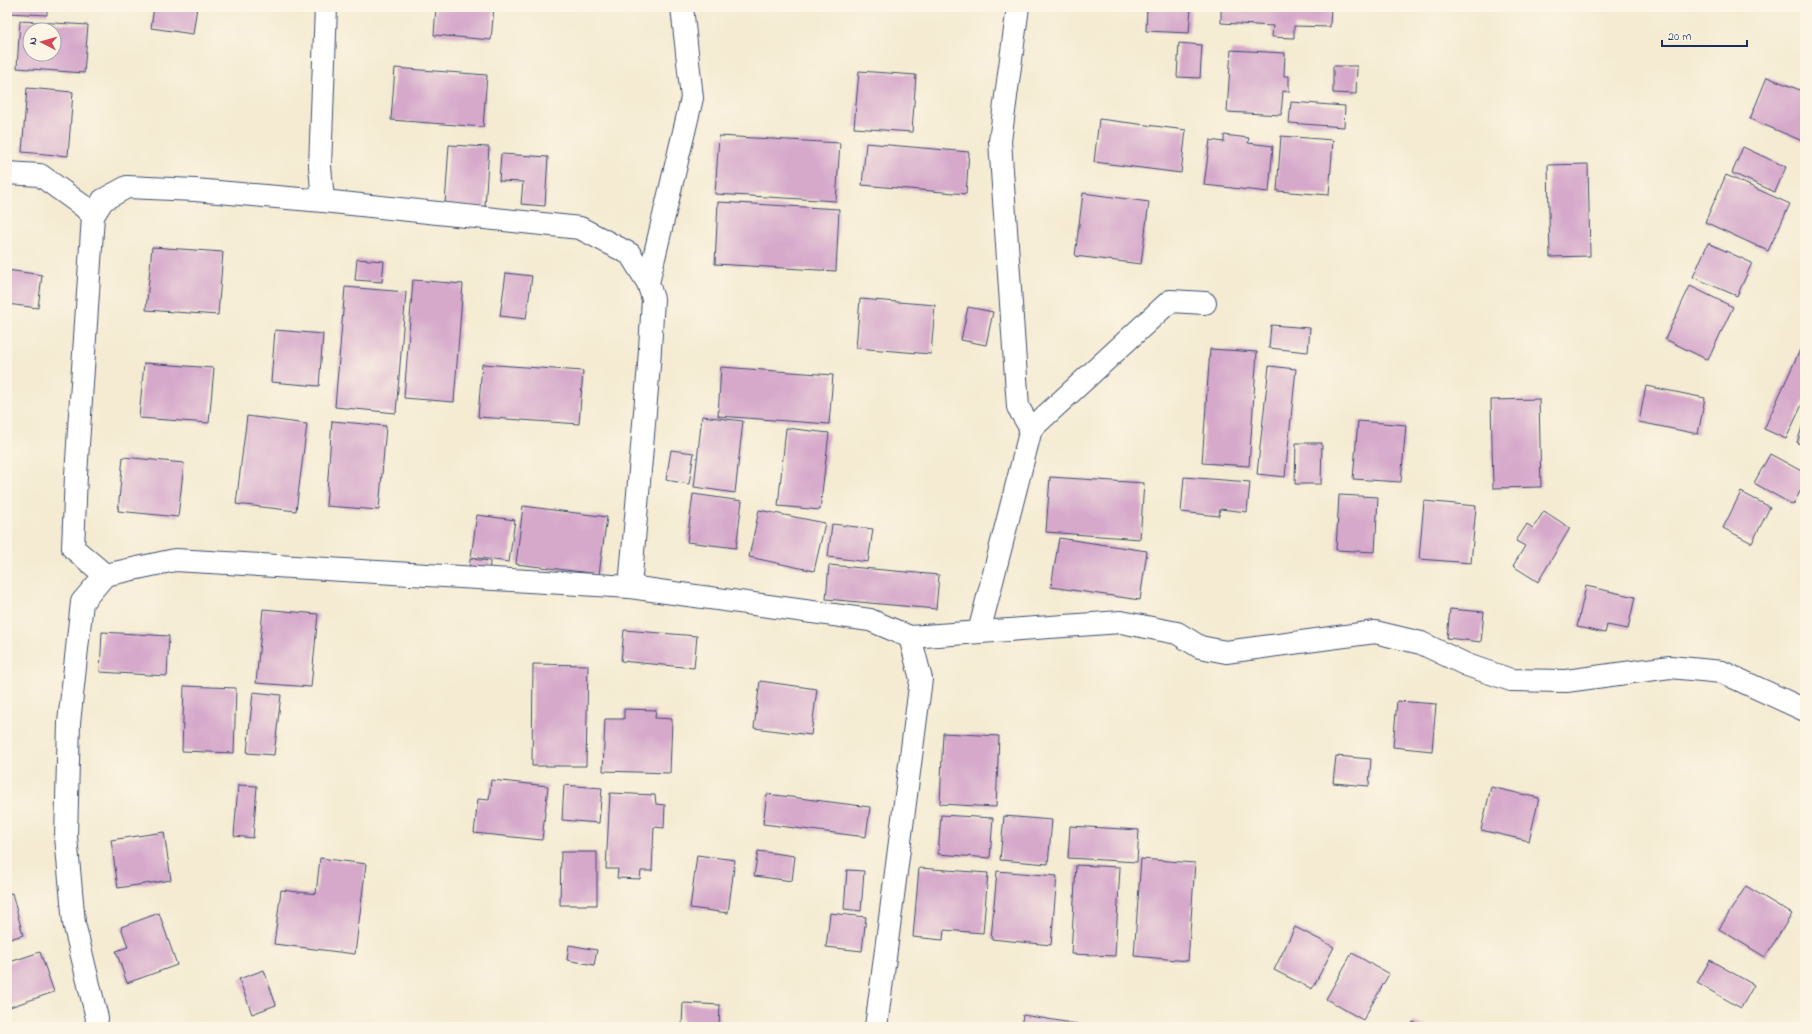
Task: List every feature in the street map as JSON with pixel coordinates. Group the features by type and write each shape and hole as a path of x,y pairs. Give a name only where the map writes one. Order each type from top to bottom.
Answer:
{"street":[{"path":"323,201 320,166 326,7"},
{"path":"648,282 692,98 682,7"},
{"path":"1018,7 1000,141 1018,407 1031,429"},
{"path":"7,173 40,175 83,206 93,216"},
{"path":"105,575 73,548 76,475 93,216 103,200 127,187 194,190 323,201 580,228 630,254 648,282 653,299 649,365 630,587"},
{"path":"980,632 1031,429 1170,301 1205,303"},
{"path":"96,1027 97,1018 74,923 66,837 69,723 82,602 105,575 175,560 630,587 870,620 910,637 1121,622 1177,633 1200,647 1226,652 1375,632 1422,643 1467,665 1511,680 1566,681 1670,667 1722,672 1805,710"},
{"path":"876,1027 921,679 910,637"}],"building":[{"path":"7,7 47,7 47,15 7,13"},
{"path":"154,7 197,7 193,34 151,28"},
{"path":"436,7 494,7 491,40 434,35"},
{"path":"1147,7 1191,7 1189,33 1146,31"},
{"path":"1221,7 1331,7 1330,27 1294,26 1294,38 1272,37 1273,26 1221,23"},
{"path":"20,21 37,22 22,22 22,62 62,62 62,23 88,25 84,73 17,68"},
{"path":"1179,43 1202,45 1200,78 1177,77"},
{"path":"1231,50 1285,53 1284,76 1289,76 1289,92 1283,91 1281,115 1227,112"},
{"path":"1333,66 1357,66 1356,94 1333,93"},
{"path":"395,68 487,75 483,127 391,120"},
{"path":"859,71 916,75 912,132 854,128"},
{"path":"1767,77 1805,92 1805,142 1750,119"},
{"path":"27,88 73,92 68,156 22,152"},
{"path":"1291,102 1345,106 1344,127 1289,123"},
{"path":"1099,119 1186,130 1181,173 1094,162"},
{"path":"1224,135 1249,138 1248,143 1273,146 1269,192 1204,185 1210,140 1224,142"},
{"path":"719,136 840,143 836,201 715,194"},
{"path":"1281,136 1333,140 1329,195 1277,191"},
{"path":"866,143 969,152 966,194 862,185"},
{"path":"449,145 489,147 485,207 445,204"},
{"path":"1743,147 1786,167 1775,192 1732,173"},
{"path":"501,154 548,157 545,206 521,204 523,182 499,181"},
{"path":"1588,164 1590,256 1550,257 1548,165"},
{"path":"1726,175 1790,204 1768,251 1705,222"},
{"path":"1083,193 1149,202 1141,264 1075,256"},
{"path":"718,202 839,209 836,271 715,264"},
{"path":"1708,243 1752,263 1737,296 1693,277"},
{"path":"152,247 223,252 218,315 146,310"},
{"path":"357,259 384,261 382,282 355,280"},
{"path":"7,270 42,275 38,308 7,304"},
{"path":"506,273 532,276 526,319 500,316"},
{"path":"413,280 463,284 454,402 404,398"},
{"path":"1690,286 1733,307 1708,360 1665,339"},
{"path":"345,287 406,292 396,413 335,407"},
{"path":"860,299 935,305 931,354 856,348"},
{"path":"968,307 993,312 986,345 961,340"},
{"path":"1271,325 1310,328 1308,352 1269,348"},
{"path":"275,330 323,334 319,386 271,382"},
{"path":"1805,339 1805,398 1786,439 1764,429"},
{"path":"1210,349 1257,352 1249,466 1202,463"},
{"path":"144,363 214,368 209,423 139,418"},
{"path":"482,364 583,371 579,424 478,417"},
{"path":"1269,366 1296,369 1285,477 1257,474"},
{"path":"721,367 833,375 829,424 718,416"},
{"path":"1646,386 1705,398 1698,434 1639,422"},
{"path":"1539,399 1541,487 1493,488 1491,400"},
{"path":"247,416 307,424 296,511 236,504"},
{"path":"702,416 743,421 735,493 694,487"},
{"path":"1805,418 1805,445 1797,443"},
{"path":"332,421 386,426 379,510 326,506"},
{"path":"1358,421 1406,425 1401,482 1353,479"},
{"path":"786,428 829,433 820,510 778,506"},
{"path":"1296,443 1322,443 1321,484 1295,484"},
{"path":"671,450 694,453 689,484 666,480"},
{"path":"1770,454 1805,473 1805,482 1793,505 1754,483"},
{"path":"123,457 184,463 178,517 118,511"},
{"path":"1050,477 1144,483 1140,539 1046,532"},
{"path":"1184,477 1250,482 1247,512 1220,509 1219,516 1181,512"},
{"path":"1741,492 1770,507 1752,543 1723,528"},
{"path":"693,494 742,501 736,548 687,542"},
{"path":"1339,495 1378,497 1375,552 1336,550"},
{"path":"1424,501 1476,506 1471,563 1419,559"},
{"path":"523,506 607,517 599,574 516,564"},
{"path":"759,510 825,523 814,571 749,557"},
{"path":"1544,511 1570,528 1538,582 1513,566 1525,546 1516,541 1527,524 1533,528"},
{"path":"477,515 515,520 509,562 471,557"},
{"path":"832,524 873,529 868,562 828,557"},
{"path":"1059,538 1147,551 1140,600 1051,587"},
{"path":"470,559 490,561 489,577 469,575"},
{"path":"829,565 939,575 936,609 826,599"},
{"path":"1586,586 1635,597 1628,629 1607,625 1605,633 1577,627"},
{"path":"263,609 318,614 311,687 256,683"},
{"path":"1450,609 1484,612 1481,642 1447,638"},
{"path":"624,630 697,636 694,668 621,661"},
{"path":"102,632 169,636 167,676 100,672"},
{"path":"533,664 588,665 586,766 532,766"},
{"path":"760,681 817,689 811,735 754,728"},
{"path":"184,686 236,688 234,753 182,751"},
{"path":"253,692 281,695 274,755 247,753"},
{"path":"1397,701 1436,704 1432,751 1393,747"},
{"path":"624,709 656,710 655,718 672,719 670,773 603,771 605,719 624,719"},
{"path":"943,733 999,736 996,807 940,804"},
{"path":"1336,756 1371,759 1369,786 1333,783"},
{"path":"491,780 548,786 542,840 474,833 478,799 489,800"},
{"path":"238,785 257,786 253,838 234,836"},
{"path":"564,785 602,788 599,823 562,820"},
{"path":"1491,787 1539,798 1529,841 1481,830"},
{"path":"610,793 655,795 656,804 665,805 664,828 654,827 652,871 641,871 640,879 617,878 618,869 606,869"},
{"path":"767,794 870,807 866,837 763,824"},
{"path":"941,815 993,818 990,858 938,854"},
{"path":"1004,816 1052,820 1048,864 1000,860"},
{"path":"1070,826 1139,830 1137,862 1068,858"},
{"path":"164,832 171,880 118,888 111,840"},
{"path":"758,851 795,856 792,881 754,876"},
{"path":"561,852 597,852 597,905 560,905"},
{"path":"697,855 735,860 728,913 690,908"},
{"path":"320,858 366,864 355,954 274,944 281,890 316,894"},
{"path":"1141,859 1195,863 1188,961 1134,956"},
{"path":"1076,865 1120,867 1115,956 1071,954"},
{"path":"919,868 988,873 983,933 944,930 943,940 913,937"},
{"path":"847,870 864,871 861,911 844,909"},
{"path":"997,871 1057,876 1051,945 991,939"},
{"path":"1746,886 1792,914 1765,957 1719,929"},
{"path":"12,893 23,935 7,940 7,894"},
{"path":"159,913 177,965 127,983 116,951 128,947 121,927"},
{"path":"830,913 866,917 862,951 826,947"},
{"path":"1295,927 1334,947 1312,989 1274,970"},
{"path":"569,945 597,950 594,965 567,960"},
{"path":"40,952 54,992 7,1008 7,963"},
{"path":"1352,953 1389,974 1363,1020 1326,999"},
{"path":"1710,960 1754,985 1741,1008 1697,983"},
{"path":"264,970 276,1005 252,1014 239,979"},
{"path":"683,1003 720,1005 719,1027 682,1027"},
{"path":"1023,1015 1078,1024 1078,1027 1021,1027"},
{"path":"1413,1022 1427,1027 1411,1027"}]}
